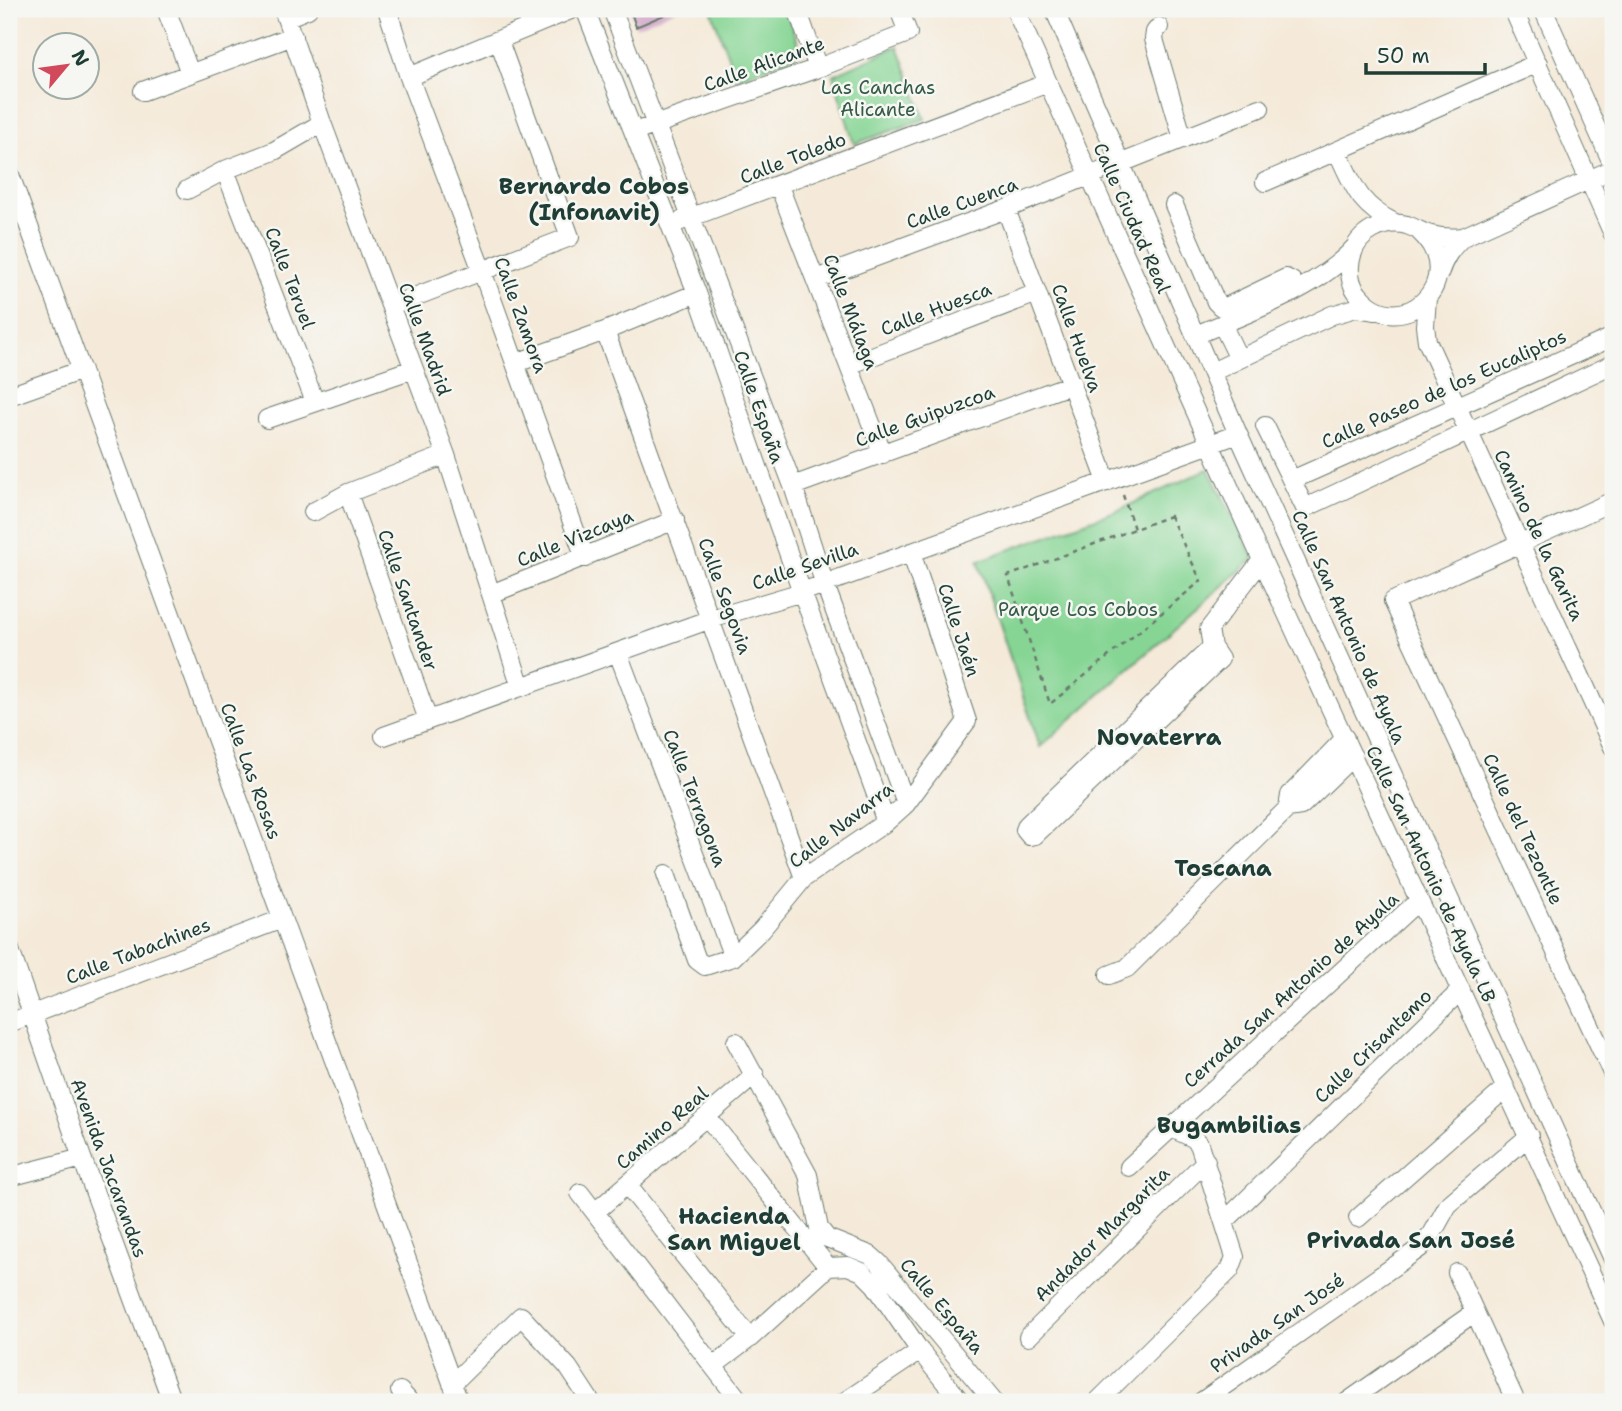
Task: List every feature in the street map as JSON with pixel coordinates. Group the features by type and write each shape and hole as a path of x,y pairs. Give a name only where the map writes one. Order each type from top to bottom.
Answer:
{"street":[{"path":"166,9 190,73"},
{"path":"284,13 309,9"},
{"name":"Calle Zamora","path":"387,9 409,77 516,363 585,558"},
{"path":"409,77 573,9"},
{"name":"Calle España","path":"585,9 697,293 886,822"},
{"name":"Calle España","path":"612,9 793,486 824,582 906,804"},
{"path":"797,9 818,68"},
{"name":"Calle Alicante","path":"633,133 818,68 908,33 899,9"},
{"name":"Calle Ciudad Real","path":"1015,9 1211,443"},
{"name":"Calle San Antonio de Ayala","path":"1055,9 1238,433 1613,1259"},
{"path":"1513,9 1613,233"},
{"path":"1212,372 1332,315 1356,308 1404,312 1417,307 1427,298 1448,254 1463,237 1613,167 1543,9"},
{"name":"Calle Madrid","path":"284,13 322,123 446,455 522,687"},
{"path":"1159,27 1154,39 1183,139"},
{"path":"143,91 293,36"},
{"path":"391,306 570,237 499,41"},
{"path":"1265,182 1538,63"},
{"name":"Calle Toledo","path":"670,226 1048,83"},
{"name":"Calle Cuenca","path":"816,279 1090,177 1260,108"},
{"path":"187,190 225,170 274,151 322,123"},
{"path":"1338,151 1360,198 1370,208 1395,223 1419,231 1441,237 1463,237"},
{"name":"Calle Teruel","path":"225,170 315,402"},
{"name":"Calle Las Rosas","path":"9,172 459,1402"},
{"name":"Calle Málaga","path":"779,186 883,454"},
{"path":"1360,198 1362,226 1350,270 1356,292 1366,304 1385,312"},
{"path":"1174,205 1216,302 1221,307 1286,278 1292,281 1297,290"},
{"name":"Calle Huelva","path":"1006,209 1072,384 1112,480"},
{"path":"1196,335 1315,282 1338,266 1356,244 1376,227 1395,223"},
{"path":"1419,231 1435,251 1438,275"},
{"path":"516,363 605,331 697,293"},
{"name":"Calle Huesca","path":"849,365 1037,293"},
{"name":"Camino de la Garita","path":"1427,298 1427,341 1613,747"},
{"name":"Camino de la Garita","path":"1385,312 1427,341"},
{"path":"1223,324 1239,359"},
{"name":"Calle Segovia","path":"605,331 804,878"},
{"name":"Calle Paseo de los Eucaliptos","path":"1292,480 1613,337"},
{"path":"1265,426 1306,508 1613,364"},
{"path":"267,419 413,369"},
{"path":"9,396 82,370"},
{"name":"Calle Guipuzcoa","path":"793,486 1072,384"},
{"name":"Calle Sevilla","path":"384,736 711,619 802,592 1238,433"},
{"name":"Calle San Antonio de Ayala LB","path":"1211,443 1262,560 1613,1321"},
{"path":"313,512 348,493 446,455"},
{"name":"Calle Santander","path":"348,493 428,720"},
{"path":"1520,544 1613,501"},
{"name":"Calle Vizcaya","path":"491,594 675,520"},
{"name":"Calle del Tezontle","path":"1520,544 1393,601 1607,1041 1613,1075"},
{"name":"Calle Jaén","path":"911,552 967,721"},
{"path":"1105,758 1035,835 1027,834 1027,825 1158,708 1220,659 1212,648 1209,629 1262,560"},
{"name":"Calle Terragona","path":"618,653 733,957"},
{"path":"1328,701 1355,690"},
{"name":"Calle Navarra","path":"733,957 762,929 804,878 886,822 906,804 967,721"},
{"path":"1288,808 1290,795 1345,738"},
{"path":"1110,975 1126,968 1288,808 1301,806 1353,756"},
{"path":"666,874 697,960 705,966 733,957"},
{"name":"Cerrada San Antonio de Ayala","path":"1129,1167 1419,900"},
{"name":"Calle Tabachines","path":"9,1023 282,919"},
{"name":"Avenida Jacarandas","path":"9,947 82,1158 172,1402"},
{"name":"Calle Crisantemo","path":"1225,1221 1461,990"},
{"path":"736,1042 808,1175 812,1233"},
{"path":"1490,1054 1516,1043"},
{"name":"Camino Real","path":"595,1212 755,1075"},
{"path":"1358,1218 1506,1088"},
{"path":"707,1117 812,1233 828,1267 750,1338 713,1366"},
{"path":"1098,1401 1230,1270 1235,1257 1199,1144 1193,1138 1171,1128"},
{"name":"Privada San José","path":"1201,1402 1420,1248 1432,1234 1448,1205 1529,1136"},
{"path":"9,1177 82,1158"},
{"name":"Andador Margarita","path":"1028,1338 1206,1161"},
{"path":"628,1186 750,1338"},
{"path":"1556,1196 1580,1186"},
{"path":"580,1193 739,1400"},
{"name":"Calle España","path":"812,1233 870,1255 880,1263 994,1402"},
{"name":"Calle España","path":"828,1267 848,1266 862,1272 875,1285 920,1351 961,1402"},
{"path":"1457,1273 1516,1402"},
{"path":"1347,1402 1475,1312"},
{"path":"452,1384 521,1316 568,1367 591,1402"},
{"path":"844,1402 920,1351"}],"path":[{"path":"1112,480 1134,529"},
{"path":"1170,516 1201,582 1050,704 1009,576 1134,529 1170,516"}],"green space":[{"path":"711,9 785,9 802,53 736,79"},
{"name":"Las Canchas Alicante","path":"898,46 925,119 854,144 833,75"},
{"name":"Parque Los Cobos","path":"1208,469 1254,558 1040,747 978,561 1121,509"}],"building":[{"path":"630,9 678,9 636,27"}],"district":[{"name":"Bernardo Cobos (Infonavit)","path":"594,199"},
{"name":"Novaterra","path":"1159,737"},
{"name":"Toscana","path":"1223,868"},
{"name":"Bugambilias","path":"1229,1125"},
{"name":"Hacienda San Miguel","path":"734,1229"},
{"name":"Privada San José","path":"1411,1240"}]}
